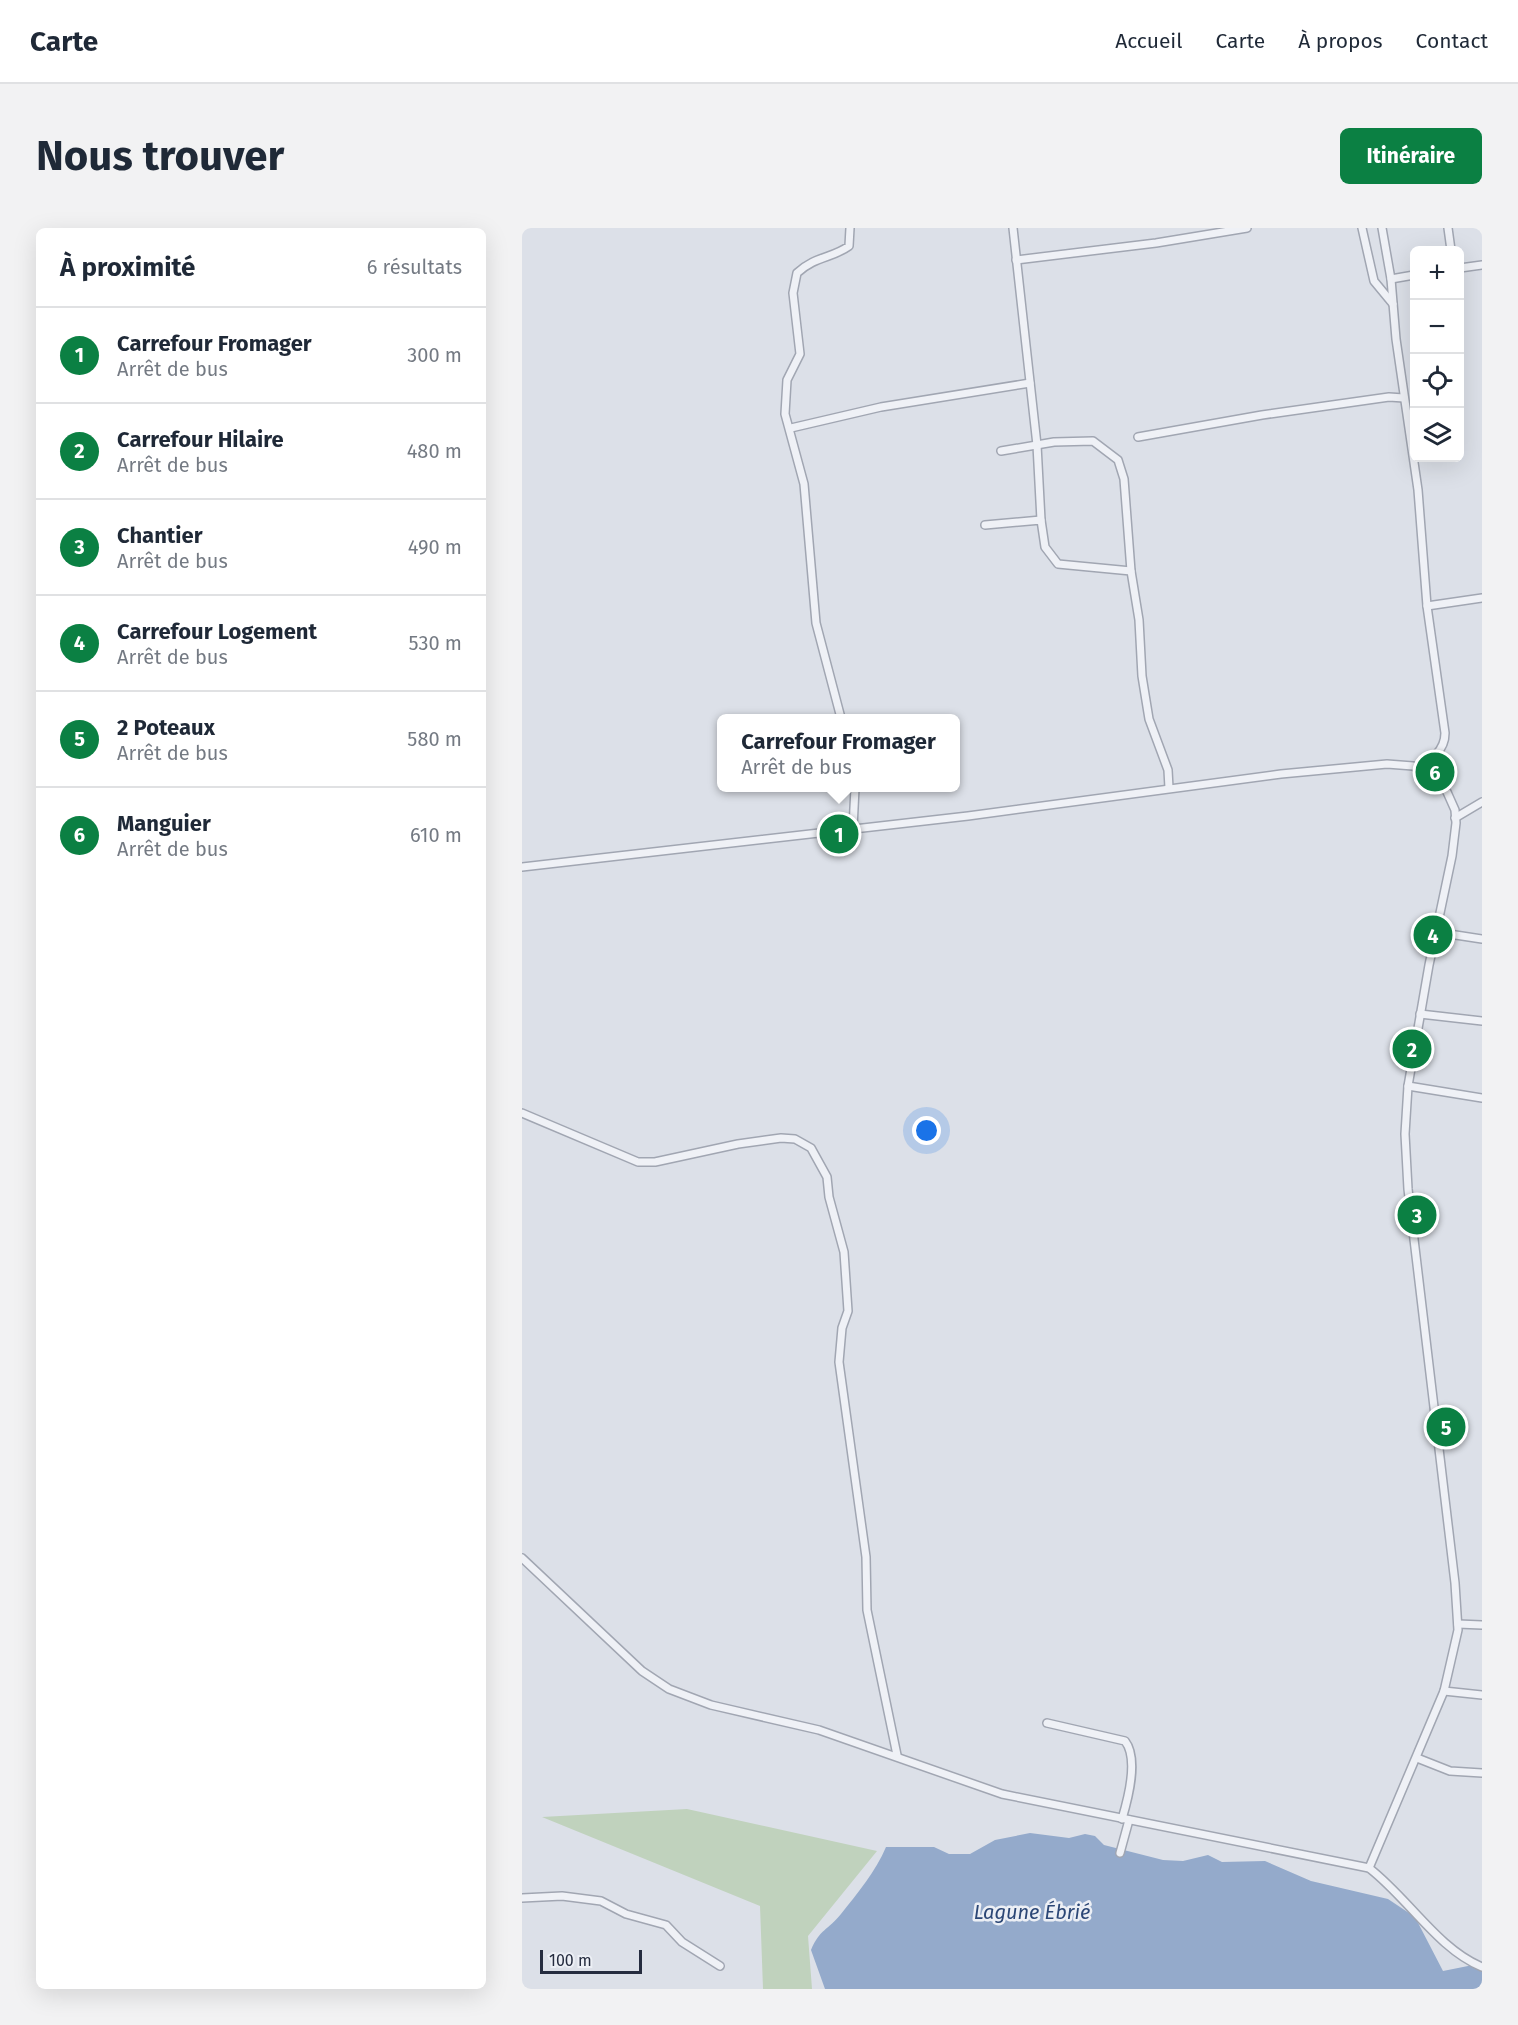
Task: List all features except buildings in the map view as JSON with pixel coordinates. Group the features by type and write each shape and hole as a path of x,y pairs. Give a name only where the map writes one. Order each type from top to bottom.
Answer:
{"street":[{"path":"839,714 816,623 804,484 791,429 785,414 785,395 787,380 800,349 794,313 794,282 803,267 820,257 841,251 849,246 850,228"},
{"path":"1013,228 1037,445 1041,520 1045,547 1058,564 1131,571"},
{"path":"1016,260 1156,243 1223,229 1247,228"},
{"path":"1362,228 1374,281 1393,304"},
{"path":"1382,228 1391,279 1404,398 1418,490 1427,606 1445,743 1434,758 1417,768"},
{"path":"1448,228 1450,246"},
{"path":"1464,267 1482,265"},
{"path":"1391,279 1410,276"},
{"path":"791,429 881,407 1030,383"},
{"path":"1138,437 1262,415 1389,397 1404,398"},
{"path":"1001,451 1037,445 1093,441 1118,460 1124,478 1131,571 1139,620 1142,676 1149,719 1168,770 1169,788"},
{"path":"985,525 1041,520"},
{"path":"1427,606 1482,598"},
{"path":"522,867 968,816 1169,788 1387,764 1400,763 1417,768 1440,784 1452,802 1455,818 1452,856 1420,1014 1408,1086 1405,1134 1408,1189 1458,1624 1456,1644 1444,1691 1369,1868"},
{"path":"854,828 855,792"},
{"path":"1455,818 1482,802"},
{"path":"1436,932 1482,939"},
{"path":"1420,1014 1482,1022"},
{"path":"1408,1086 1482,1098"},
{"path":"522,1113 638,1162 655,1162 738,1144 781,1138 805,1143 819,1160 827,1177 829,1197 844,1252 848,1311 842,1328 839,1362 841,1385 853,1447 866,1557 868,1618 897,1755"},
{"path":"522,1558 627,1657 665,1688 711,1705 819,1730 834,1738 897,1755 1002,1794 1369,1868 1412,1906 1449,1948 1482,1967"},
{"path":"1458,1624 1482,1625"},
{"path":"1444,1691 1482,1695"},
{"path":"1047,1723 1120,1738 1130,1748 1131,1789 1120,1853"},
{"path":"1417,1758 1450,1771 1482,1773"},
{"path":"522,1898 562,1896 601,1901 626,1914 666,1925 682,1942 720,1966"}],"green space":[{"path":"687,1809 877,1851 808,1936 812,1989 763,1989 760,1906 542,1817"}],"water":[{"name":"Lagune Ébrié","path":"1030,1833 1069,1838 1085,1834 1095,1836 1104,1845 1163,1860 1183,1861 1208,1855 1222,1862 1265,1861 1311,1881 1388,1899 1415,1917 1443,1971 1478,1964 1482,1967 1482,1989 825,1989 811,1950 821,1934 841,1914 866,1882 886,1847 934,1847 949,1854 970,1854 995,1840"}],"place":[{"name":"Manguier","path":"1435,772"},
{"name":"Carrefour Fromager","path":"839,834"},
{"name":"Carrefour Logement","path":"1433,935"},
{"name":"Carrefour Hilaire","path":"1412,1049"},
{"name":"Chantier","path":"1417,1215"},
{"name":"2 Poteaux","path":"1446,1427"}]}
